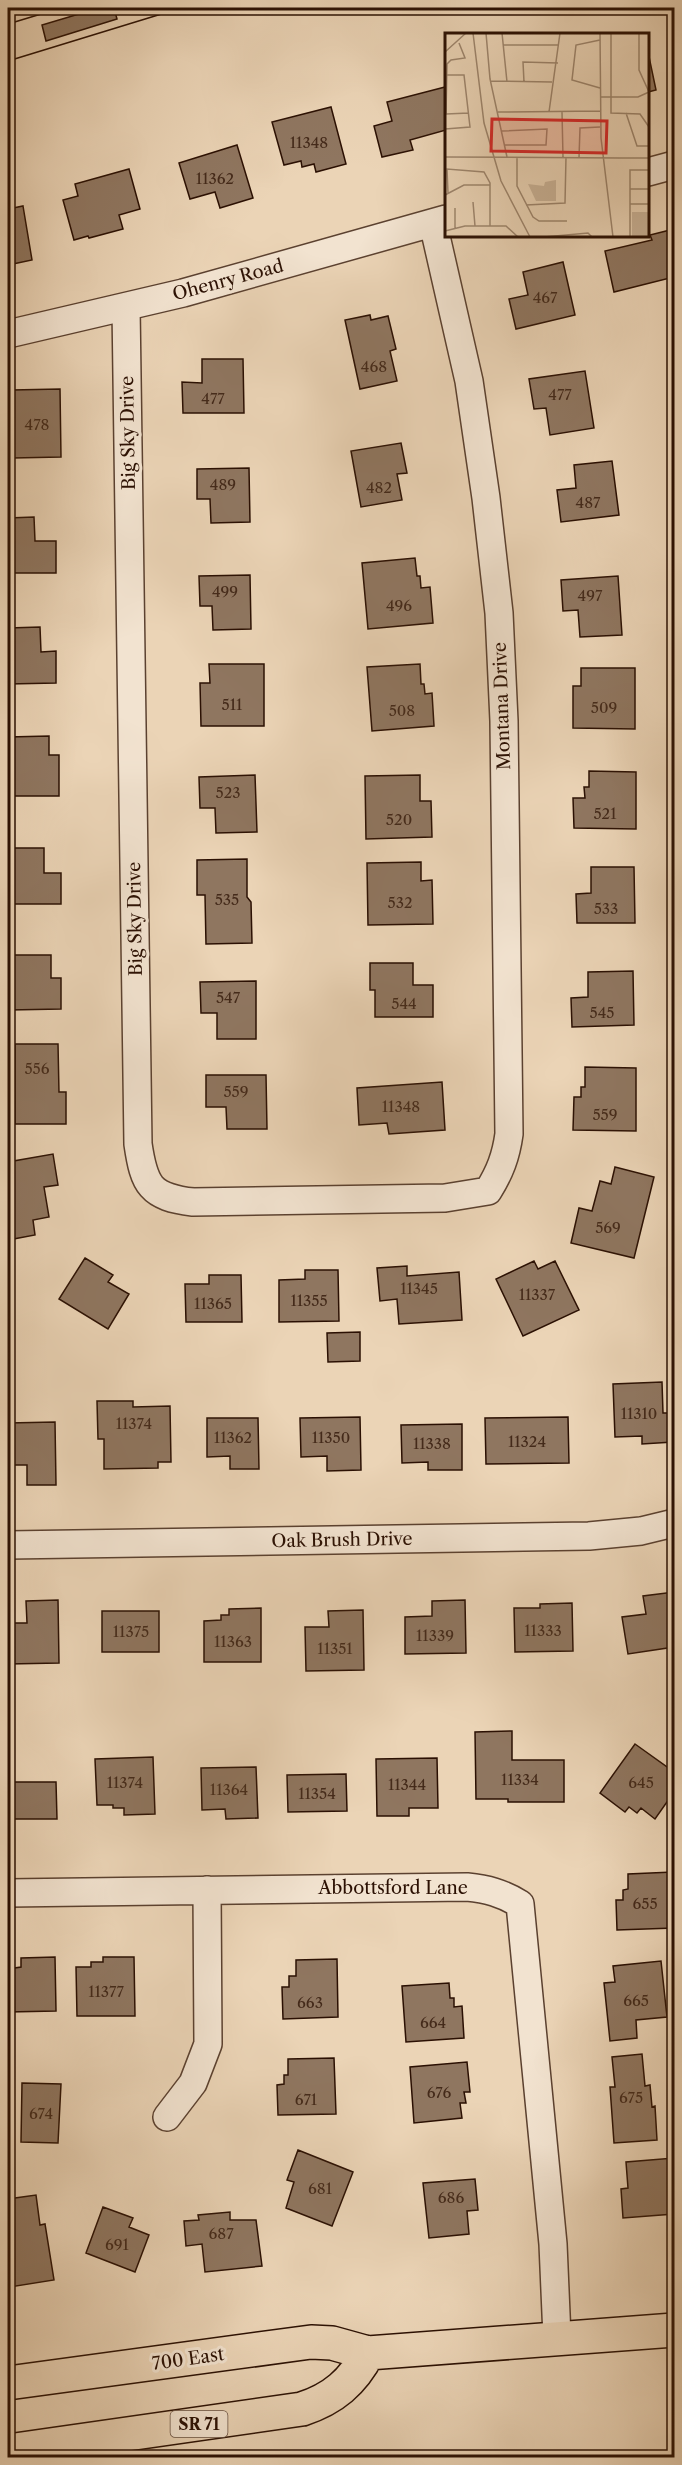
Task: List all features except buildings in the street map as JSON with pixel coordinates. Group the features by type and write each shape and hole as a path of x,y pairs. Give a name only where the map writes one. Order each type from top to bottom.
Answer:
{"main road":[{"name":"700 East","path":"8,2383 311,2342 332,2343 368,2353 557,2337 675,2330"},
{"name":"SR 71","path":"8,2451 302,2409 326,2400 348,2384 360,2369 368,2353"}],"street":[{"path":"649,172 675,165"},
{"name":"Ohenry Road","path":"8,334 126,307 440,221"},
{"name":"Montana Drive","path":"440,221 469,381 486,498 499,613 504,721 509,1134 500,1173 488,1191"},
{"name":"Big Sky Drive","path":"126,307 138,1132 141,1168 153,1189 171,1200 193,1203 445,1198 488,1191"},
{"name":"Oak Brush Drive","path":"8,1545 589,1536 641,1531 675,1523"},
{"name":"Abbottsford Lane","path":"8,1893 467,1887 504,1894 520,1904 553,2244 557,2337"},
{"path":"167,2117 193,2083 208,2044 207,1890"}],"tram line":[{"path":"8,24 61,8"},
{"path":"8,61 181,8"}]}
